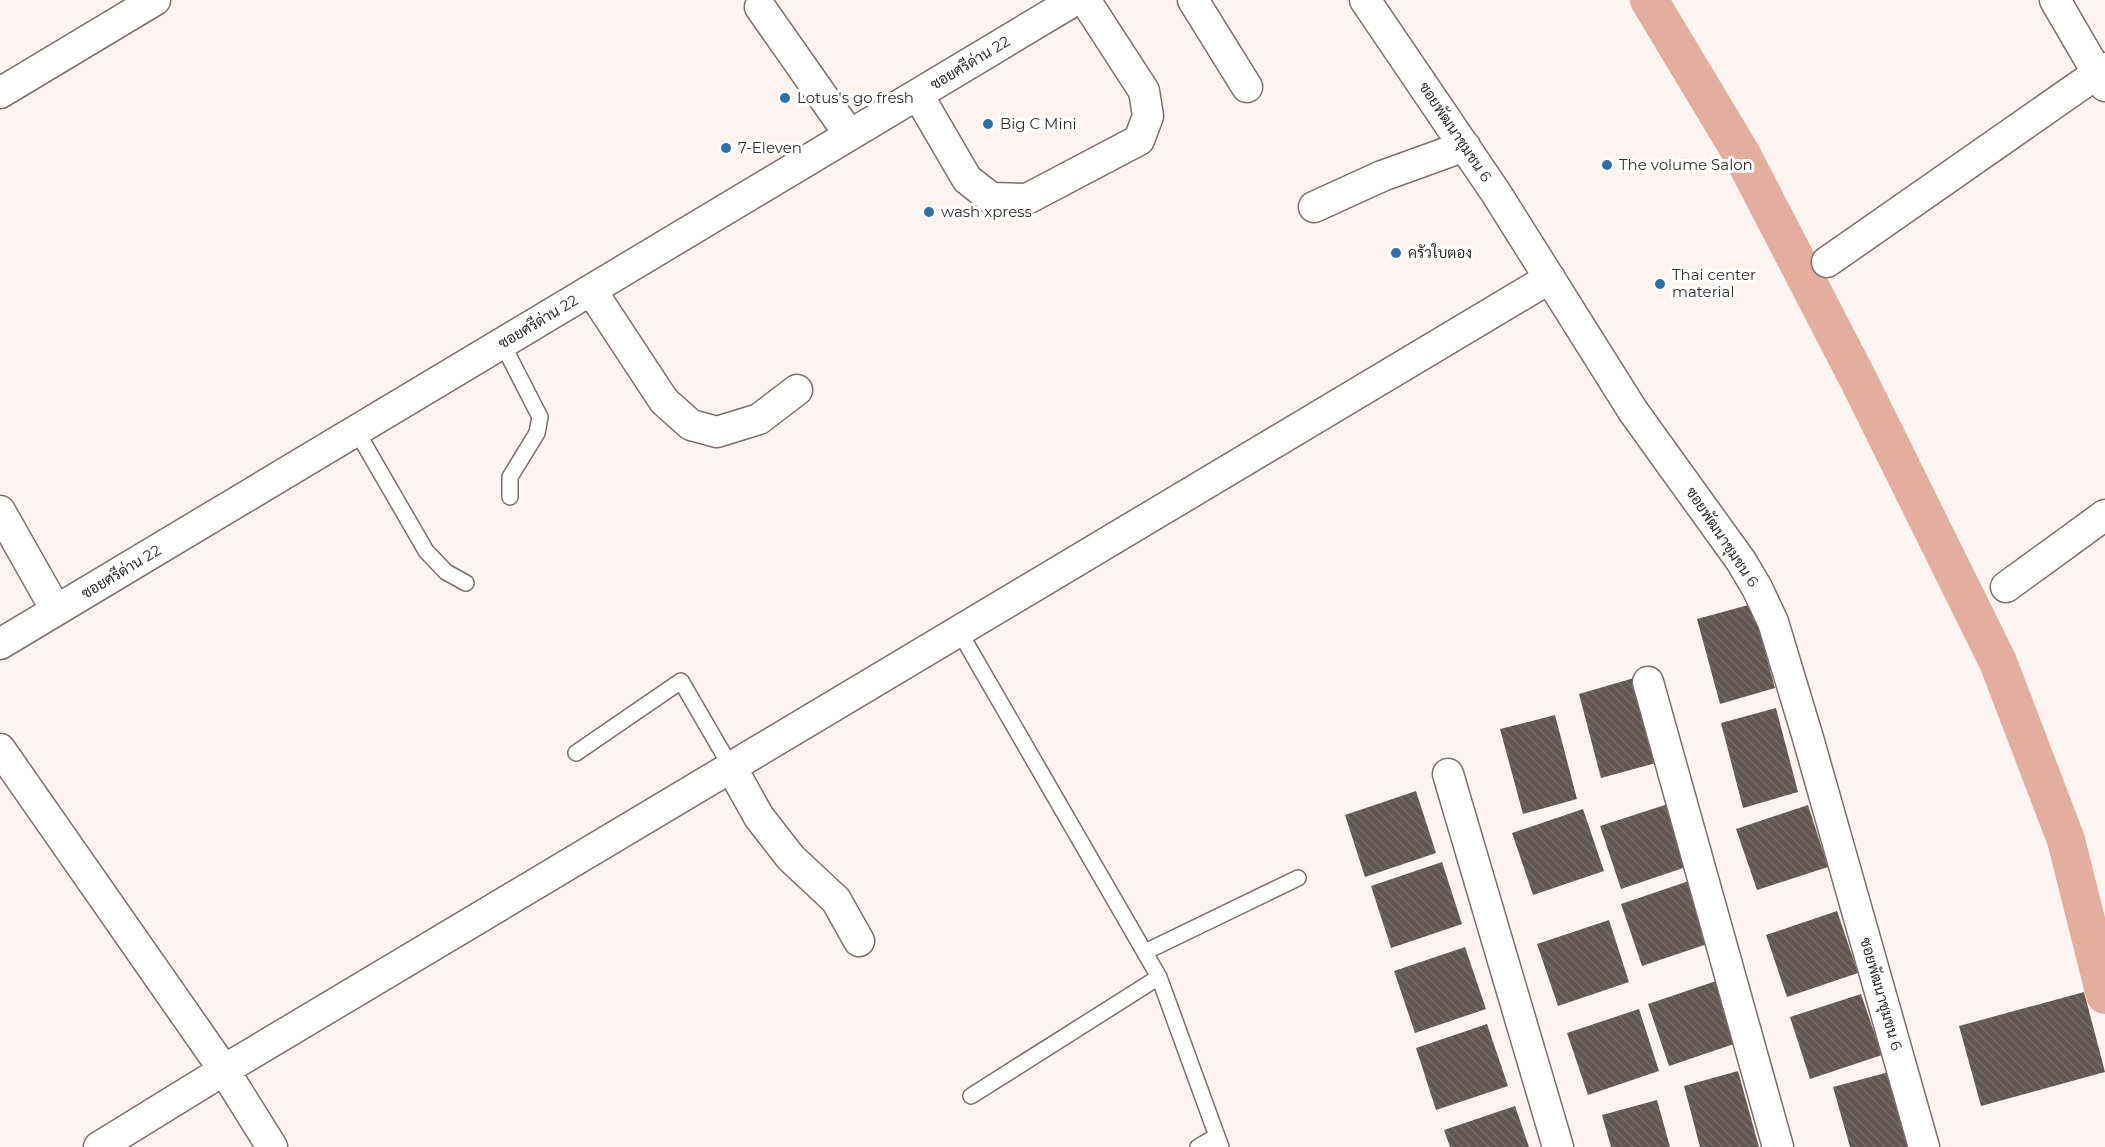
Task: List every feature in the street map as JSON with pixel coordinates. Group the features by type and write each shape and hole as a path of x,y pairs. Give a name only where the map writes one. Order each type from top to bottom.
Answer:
{"street":[{"path":"0,93 155,0"},
{"name":"ซอยศรีด่าน 22","path":"0,644 1075,0"},
{"path":"918,95 967,179 991,198 1027,200 1139,140 1148,116 1144,91 1085,0"},
{"path":"1193,0 1247,87"},
{"name":"ซอยพัฒนาชุมชน 6","path":"1365,0 1465,146 1634,411 1741,561 1773,622 1924,1147"},
{"path":"1827,262 2103,75 2055,0"},
{"path":"760,7 849,134"},
{"path":"1314,207 1382,176 1465,146"},
{"path":"99,1147 224,1070 1550,278"},
{"path":"591,290 664,401 691,425 717,432 759,419 796,390"},
{"path":"0,511 56,610"},
{"path":"2006,587 2105,515"},
{"path":"1648,682 1778,1147"},
{"path":"0,749 224,1070 272,1147"},
{"path":"731,767 759,817 791,858 836,900 859,941"},
{"path":"1448,774 1558,1147"}],"lane":[{"path":"502,343 540,417 537,433 510,477 510,497"},
{"path":"356,430 426,551 446,572 466,583"},
{"path":"959,631 1159,977 1219,1142 1198,1147"},
{"path":"576,753 681,681 731,767"},
{"path":"1145,952 1298,878"},
{"path":"971,1096 1159,977"}],"building":[{"path":"1752,604 1775,688 1720,704 1697,619"},
{"path":"1634,678 1656,763 1601,778 1579,694"},
{"path":"1776,708 1798,792 1743,808 1721,723"},
{"path":"1555,715 1577,799 1523,814 1500,729"},
{"path":"1416,791 1436,853 1365,877 1345,815"},
{"path":"1671,803 1692,865 1621,889 1600,826"},
{"path":"1808,805 1828,867 1757,890 1736,829"},
{"path":"1583,809 1604,871 1533,895 1512,833"},
{"path":"1442,862 1462,924 1391,948 1371,886"},
{"path":"1692,880 1713,942 1642,966 1621,904"},
{"path":"1837,911 1858,973 1787,997 1766,935"},
{"path":"1609,920 1629,982 1558,1006 1537,944"},
{"path":"1465,947 1486,1009 1415,1033 1394,971"},
{"path":"1719,980 1740,1042 1669,1066 1648,1004"},
{"path":"2084,992 2105,1072 1981,1106 1959,1026"},
{"path":"1861,994 1882,1055 1810,1079 1790,1017"},
{"path":"1639,1009 1659,1071 1588,1095 1567,1033"},
{"path":"1487,1024 1508,1086 1436,1110 1416,1048"},
{"path":"1738,1071 1759,1147 1700,1147 1684,1086"},
{"path":"1889,1072 1909,1147 1850,1147 1833,1087"},
{"path":"1657,1100 1670,1147 1611,1147 1602,1115"},
{"path":"1515,1106 1529,1147 1450,1147 1444,1130"}],"waterway":[{"path":"1649,0 1741,153 1859,381 1998,662 2066,840 2105,995"}],"place":[{"name":"Lotus's go fresh","path":"785,98"},
{"name":"Big C Mini","path":"988,124"},
{"name":"7-Eleven","path":"726,148"},
{"name":"The volume Salon","path":"1607,165"},
{"name":"wash xpress","path":"929,212"},
{"name":"ครัวใบตอง","path":"1396,253"},
{"name":"Thai center material","path":"1660,284"}]}
